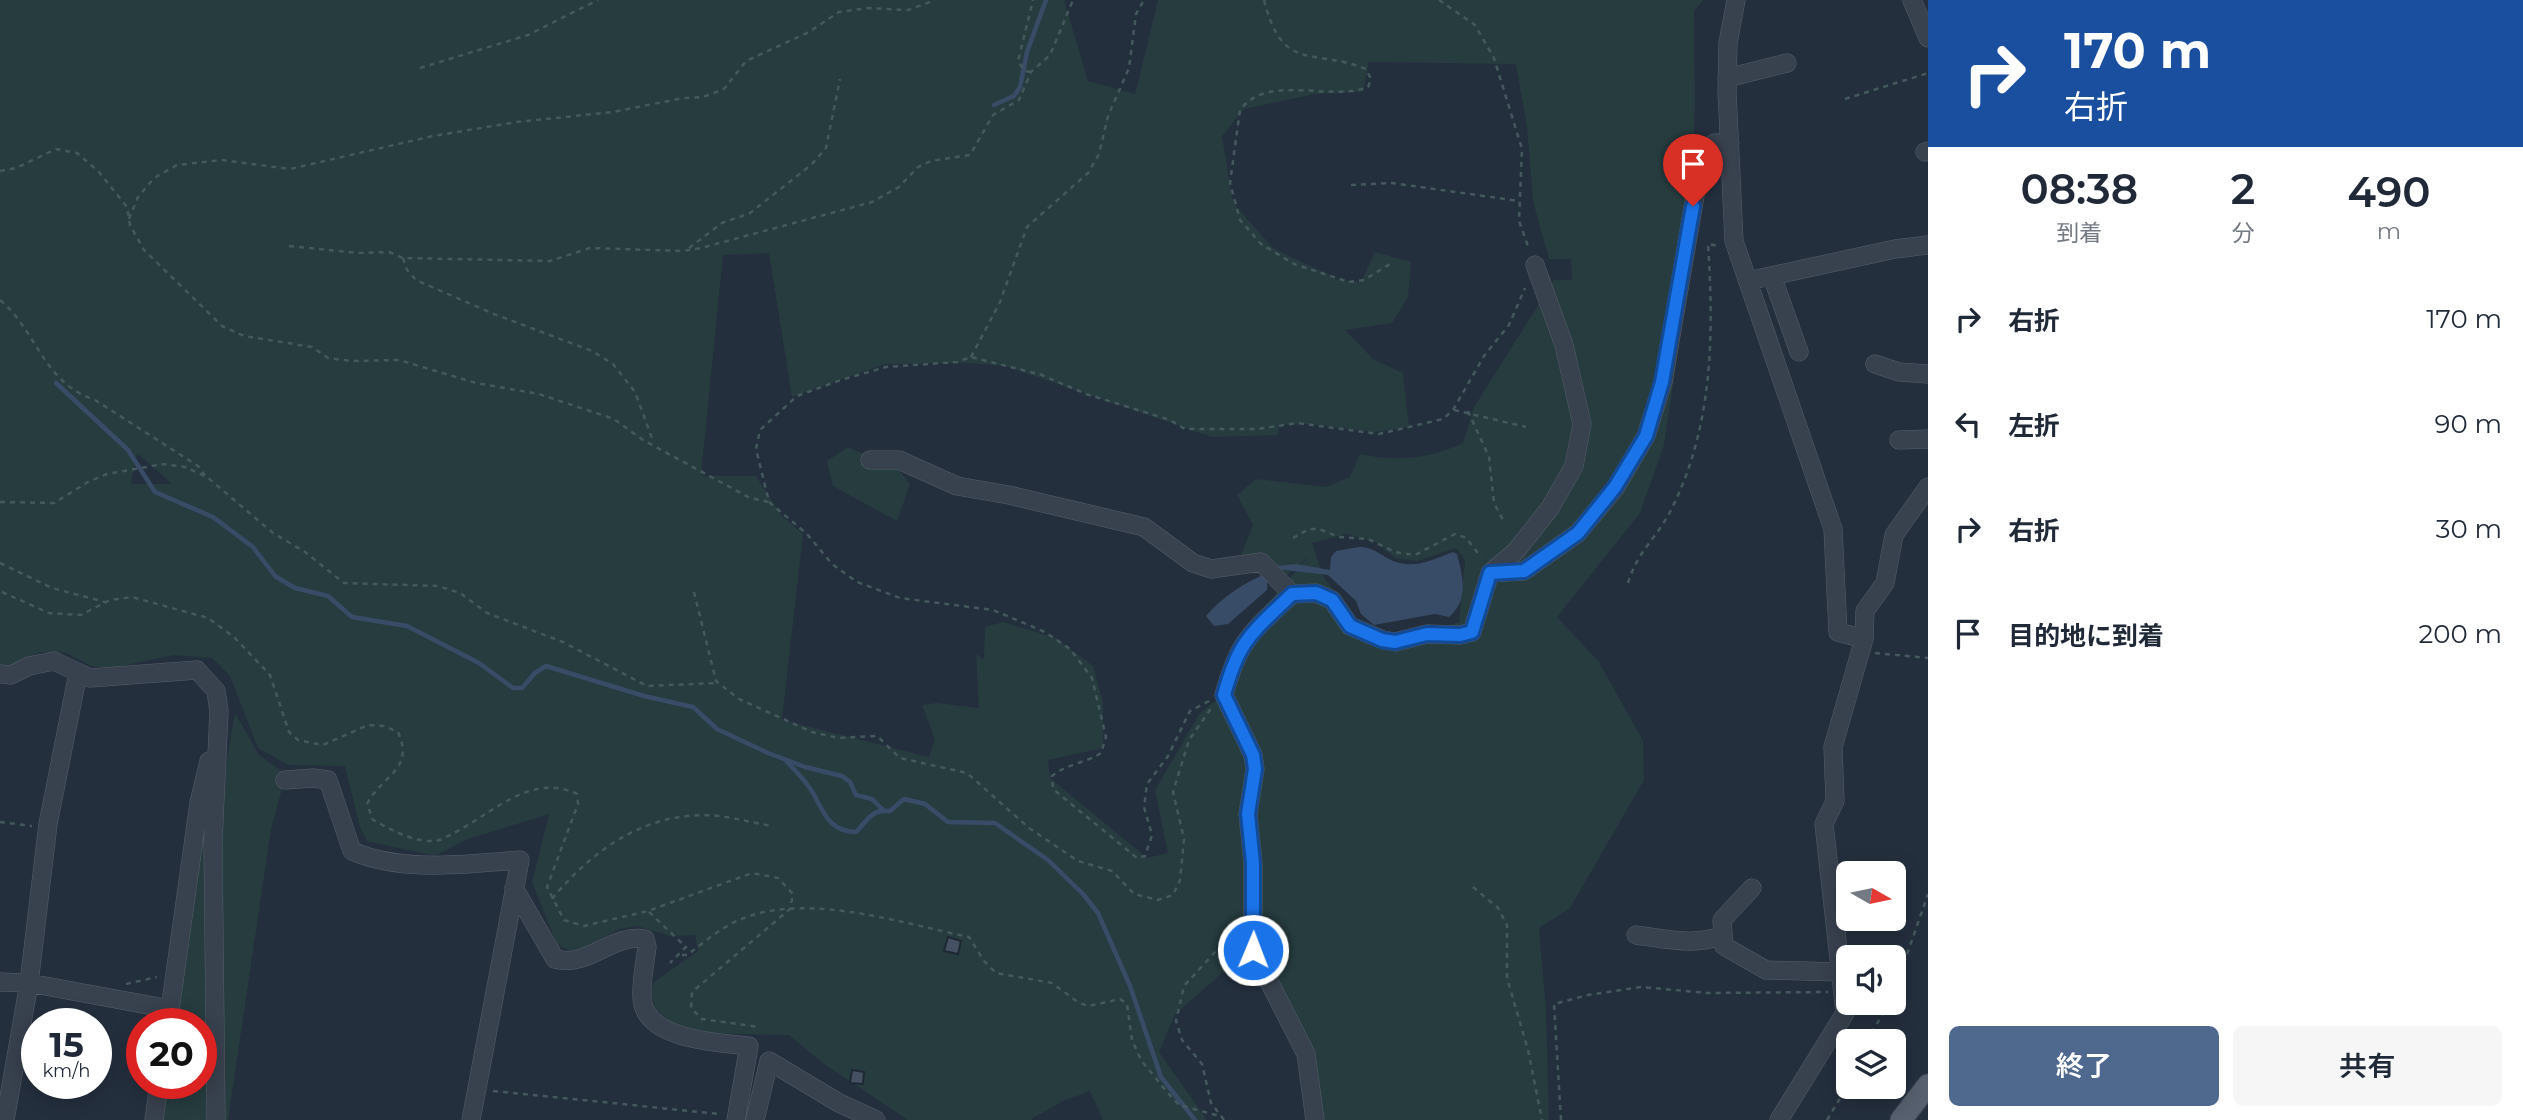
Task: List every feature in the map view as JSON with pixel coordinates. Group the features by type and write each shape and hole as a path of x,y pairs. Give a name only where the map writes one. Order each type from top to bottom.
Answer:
{"main road":[{"path":"1901,1120 1928,1085"}],"street":[{"path":"1737,0 1728,43 1727,78 1736,248 1833,529 1838,632 1864,639"},
{"path":"1912,0 1928,37"},
{"path":"1727,78 1787,63"},
{"path":"1490,573 1524,571 1578,533 1615,487 1646,436 1662,382 1702,155 1714,144 1730,144"},
{"path":"1748,281 1895,249 1928,246"},
{"path":"1315,1120 1306,1054 1253,950 1253,863 1248,814 1255,769 1253,755 1224,695 1234,659 1247,638 1292,594 1316,593 1332,600 1350,626 1382,640 1395,642 1427,634 1460,635 1472,632 1490,573 1516,551 1550,508 1574,466 1583,424 1564,345 1535,265"},
{"path":"1772,276 1798,352"},
{"path":"1875,364 1899,372 1928,374"},
{"path":"1899,440 1928,439"},
{"path":"870,460 899,460 957,486 1009,495 1144,527 1193,563 1211,569 1262,562 1292,594"},
{"path":"1836,945 1824,824 1835,801 1833,747 1864,639 1865,611 1885,583 1894,535 1928,487"},
{"path":"0,674 11,674 29,666 54,661 90,678 197,670 216,691 218,738 213,842 216,1120"},
{"path":"5,1120 29,983 48,824 78,673"},
{"path":"170,1008 199,803 206,766 218,738"},
{"path":"285,780 328,780 352,851 368,858 440,865 520,860 471,1120"},
{"path":"514,888 555,959 569,963 624,939 645,939 647,947 641,998 644,1010 678,1036 703,1042 749,1046 737,1118"},
{"path":"1752,888 1722,919 1721,936 1724,946 1766,970 1836,972"},
{"path":"1636,935 1685,943 1703,942 1721,936"},
{"path":"0,982 29,983 135,1008"},
{"path":"1779,1120 1844,1015"},
{"path":"755,1120 769,1061 839,1103 876,1120"},
{"path":"154,1120 157,1099"}],"path":[{"path":"420,68 528,35 597,0"},
{"path":"129,219 138,197 154,178 177,164 222,160 290,169 433,136 703,97 724,89 746,61 809,32 839,12 868,8 908,10 935,0"},
{"path":"1031,72 1025,71 1018,61 1033,0"},
{"path":"289,246 358,253 389,252 403,258 550,261 590,248 687,250 872,202 899,187 918,167 931,161 970,155 993,115 1019,100 1031,72 1050,55 1073,0"},
{"path":"971,357 1000,302 1027,227 1088,173 1099,154 1108,116 1129,68 1136,13 1144,0"},
{"path":"1264,0 1270,24 1283,44 1298,56 1351,63 1366,69 1371,79 1368,87 1353,93 1279,92 1247,101 1240,110 1230,183 1240,220 1261,244 1294,264 1349,282 1364,280 1390,264"},
{"path":"769,502 757,449 760,430 797,396 886,367 957,362 971,357 1042,375 1086,394 1170,420 1185,429 1257,429 1297,423 1379,434 1443,419 1453,410 1483,356 1509,325 1535,265 1519,221 1522,149 1494,58 1475,24 1438,0"},
{"path":"1846,99 1928,73"},
{"path":"687,250 722,223 750,213 811,165 826,148 840,79"},
{"path":"0,171 16,168 56,149 77,153 99,172 127,207 129,219 144,250 222,326 244,336 312,347 328,358 351,361 399,360 476,383 539,394 614,419 643,440 653,443 750,498 769,502 807,534 832,564 857,582 900,598 993,610 1045,632 1070,649 1092,677 1106,737 1101,753 1086,763 1061,769 1052,776 1053,789 1137,858 1145,856 1151,842 1144,807 1147,784 1168,756 1190,711 1224,695"},
{"path":"1351,185 1392,183 1519,201"},
{"path":"1628,583 1635,559 1670,512 1701,429 1708,388 1713,310 1708,244 1736,248"},
{"path":"403,258 407,270 416,280 494,314 592,351 612,364 635,392 653,443"},
{"path":"0,300 13,311 39,355 77,394 95,400 198,466 273,533 305,552 344,583 438,586 460,593 487,613 563,642 647,686 717,683 739,699 812,732 838,738 877,736 900,758 967,773 1029,828 1078,861 1112,872 1134,894 1158,900 1173,895 1180,880 1184,839 1173,792 1189,740 1204,716 1224,695"},
{"path":"1453,410 1468,411 1526,427"},
{"path":"1468,411 1489,457 1494,503 1503,520"},
{"path":"0,502 54,503 88,482 107,474 163,464 185,467 208,477"},
{"path":"1293,538 1309,529 1319,530 1339,537 1368,539 1395,552 1415,555 1455,534 1466,538 1490,573"},
{"path":"0,563 52,588 107,602"},
{"path":"2,592 49,613 74,616 107,602 132,597 208,618 234,637 270,675 289,732 298,740 323,745 368,726 384,726 398,732 405,746 402,765 373,793 366,804 373,820 405,836 436,842 519,794 543,786 567,789 578,794 578,804 550,871 547,887 565,920 584,926 648,911 752,873 778,878 793,894 790,909 692,992 691,1008 702,1019 759,1027"},
{"path":"694,592 717,683"},
{"path":"1864,639 1869,653 1928,658"},
{"path":"552,899 572,875 613,841 642,826 676,817 718,816 772,826"},
{"path":"0,822 40,827 48,824"},
{"path":"1473,887 1498,908 1507,925 1507,978 1528,1050 1542,1120"},
{"path":"1906,957 1928,894"},
{"path":"670,963 682,955 687,955 732,923 775,909 836,910 969,937 984,961 996,973 1052,983 1079,1003 1089,1006 1120,999 1127,1004 1132,1040 1141,1060 1167,1092 1179,1105 1224,1118"},
{"path":"648,911 686,947 682,955"},
{"path":"1224,1118 1211,1102 1202,1065 1182,1040 1176,1021 1184,986 1217,950 1253,950"},
{"path":"1561,1120 1554,1004 1588,995 1641,987 1708,993 1836,992"},
{"path":"475,1088 737,1118"},
{"path":"1827,1120 1840,1099"}],"green space":[{"path":"0,0 1064,0 1088,81 1135,94 1158,0 1703,0 1694,11 1695,104 1687,288 1664,445 1640,513 1557,617 1599,662 1643,741 1644,780 1570,908 1539,928 1546,1010 1549,1120 1313,1120 1296,1024 1256,944 1175,1014 1159,1052 1207,1120 1103,1120 1090,1091 1063,1101 1030,1120 908,1120 824,1064 789,1035 700,1033 674,1025 655,1008 651,992 654,982 698,951 695,935 670,936 637,926 619,929 576,953 557,945 532,882 549,814 468,839 435,856 367,841 360,827 345,766 288,765 258,748 230,676 212,658 174,655 112,668 91,666 66,653 41,652 6,667 0,666","holes":["1369,62 1516,64 1527,127 1533,201 1549,259 1571,259 1572,280 1554,280 1474,407 1463,443 1438,453 1412,458 1360,454 1350,477 1326,487 1256,479 1237,495 1253,525 1240,557 1243,574 1268,566 1277,584 1309,556 1260,612 1223,695 1200,713 1155,790 1168,853 1147,858 1050,778 1048,760 1103,748 1103,702 1093,666 1056,638 1003,622 985,627 984,660 976,654 979,708 937,703 922,705 935,739 929,757 782,720 803,534 781,515 756,476 701,476 723,255 769,253 792,397 885,364 968,363 1005,366 1212,437 1278,435 1279,425 1310,424 1375,432 1409,427 1403,373 1373,359 1345,330 1392,323 1408,297 1411,262 1375,252 1361,282 1339,280 1273,248 1233,203 1222,136 1244,109 1315,94 1363,92","137,453 172,484 131,484","1346,534 1376,542 1395,558 1417,561 1456,548 1465,560 1459,622 1410,639 1361,629 1323,576 1312,543"]},
{"path":"848,447 899,470 910,484 897,521 833,486 827,461"},
{"path":"235,713 259,755 286,774 271,829 228,1120 221,1120 220,799"},
{"path":"211,778 210,1008 175,1008"},
{"path":"163,1099 210,1099 210,1120 160,1120"}],"water":[{"path":"1359,547 1371,549 1405,564 1421,563 1453,552 1457,554 1463,588 1460,603 1449,617 1435,614 1374,625 1361,614 1356,601 1328,575 1277,569 1277,566 1296,564 1330,570 1331,557 1336,551"},
{"path":"1268,573 1267,590 1228,624 1214,626 1206,616 1212,609 1234,591"}],"building":[{"path":"948,937 961,941 958,954 944,951"},
{"path":"852,1070 864,1072 863,1084 850,1083"}],"waterway":[{"path":"994,105 1014,96 1020,87 1027,52 1046,0"},
{"path":"56,383 128,450 155,492 213,517 253,547 275,576 295,588 328,596 352,617 407,626 479,663 513,688 522,688 535,673 546,666 644,696 693,707 717,729 768,753 805,767 842,776 850,782 856,795 872,799 883,810"},
{"path":"787,762 807,784 829,820 840,829 856,832 874,814 890,811 904,799 925,804 948,822 995,823 1048,860 1083,894 1098,913 1130,986 1161,1077 1195,1120"}],"route":[{"path":"1253,950 1253,863 1248,814 1255,769 1253,755 1224,695 1234,659 1247,638 1292,594 1316,593 1332,600 1350,626 1360,628 1382,640 1395,642 1427,634 1460,635 1472,632 1490,573 1524,571 1578,533 1615,487 1646,436 1662,382 1693,206"}]}
